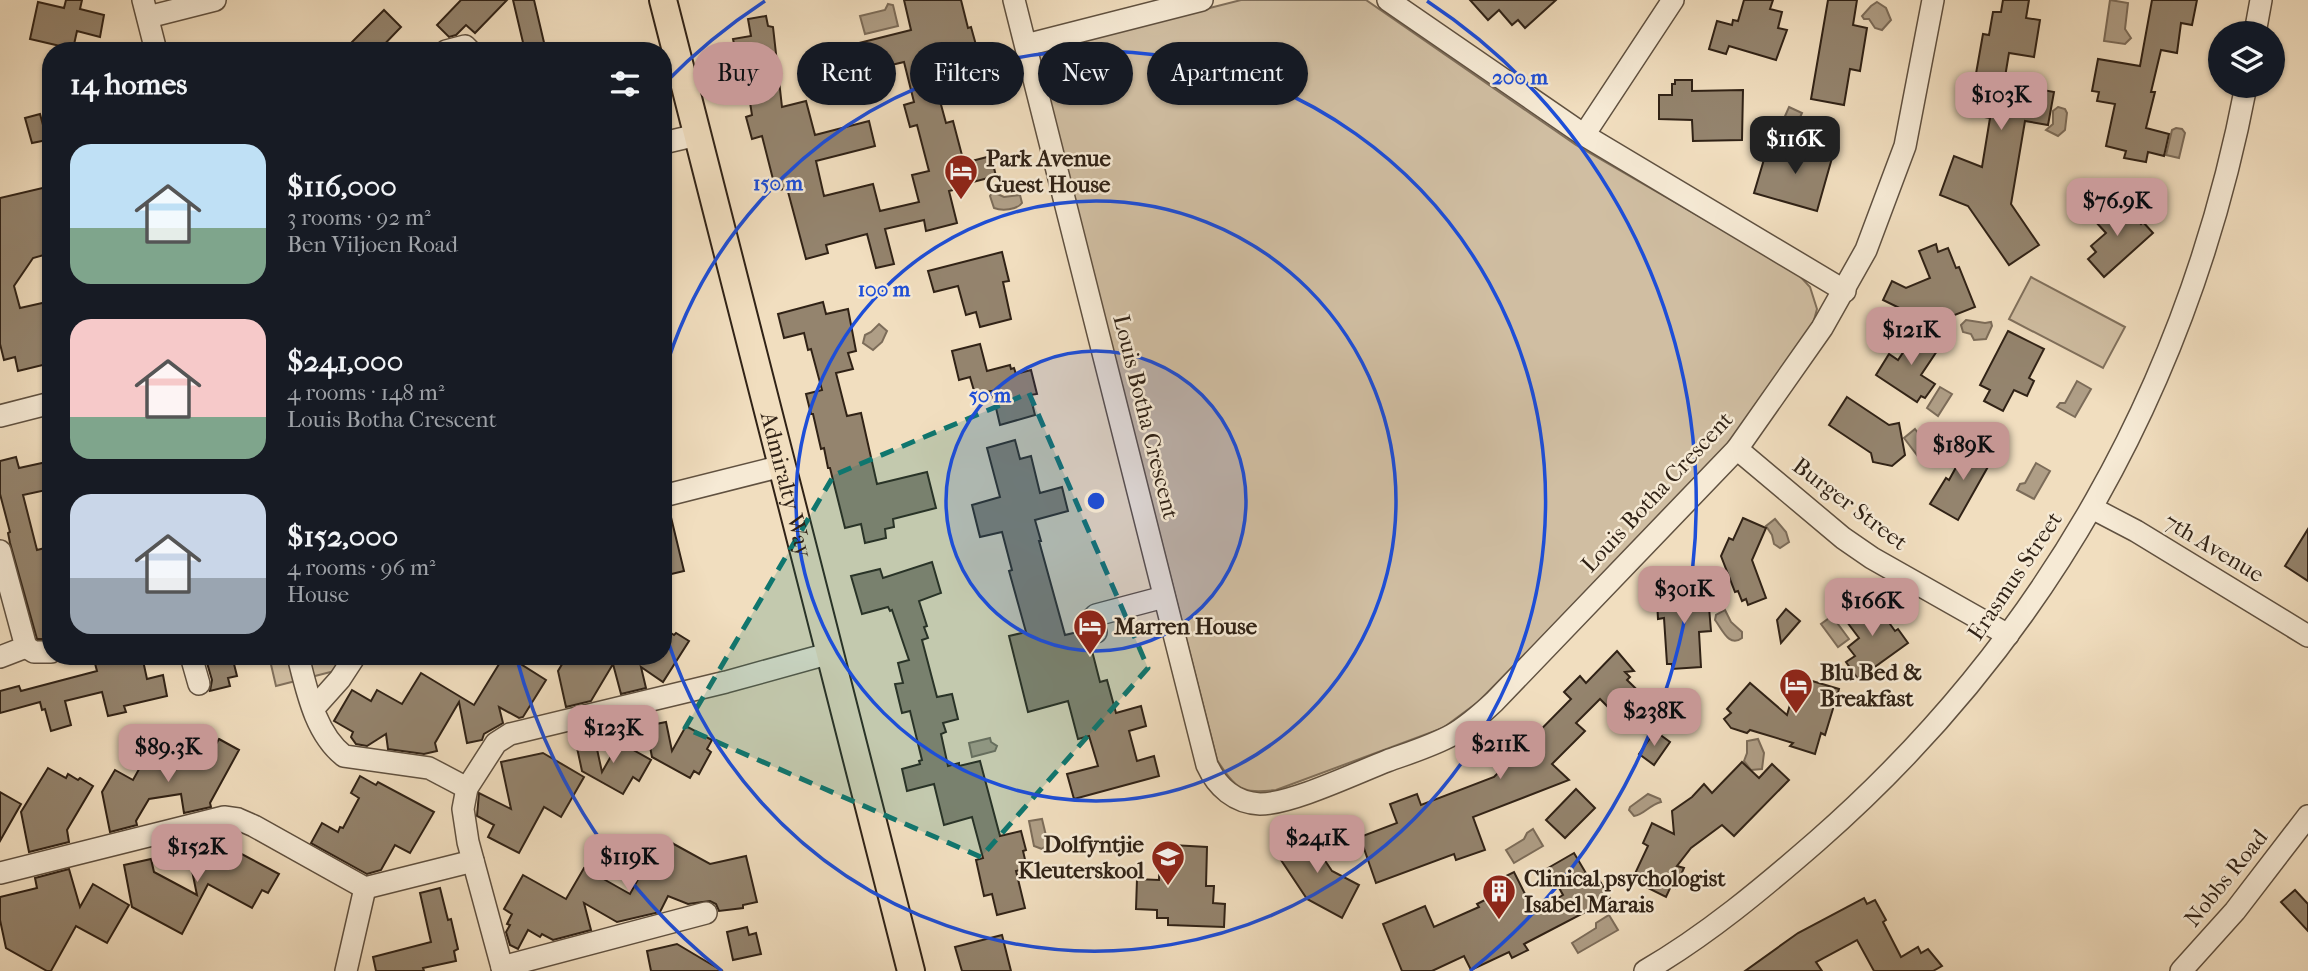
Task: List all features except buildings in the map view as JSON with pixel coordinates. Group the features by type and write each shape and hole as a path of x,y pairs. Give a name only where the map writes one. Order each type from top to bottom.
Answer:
{"main road":[{"name":"Admiralty Way","path":"663,0 669,42"},
{"name":"Admiralty Way","path":"672,62 697,135 911,971"}],"street":[{"path":"154,42 145,8 215,0"},
{"name":"Louis Botha Crescent","path":"1014,0 1207,765 1220,787 1246,802 1270,803 1436,742 1465,726 1494,702 1737,449 1822,328 1867,250 1905,146 1933,0"},
{"path":"1026,45 1202,0"},
{"path":"1388,0 1584,135 1845,291"},
{"path":"1584,135 1673,0"},
{"path":"2257,21 2261,0"},
{"name":"Erasmus Street","path":"1645,971 1769,884 1913,751 2008,635 2051,573 2092,509 2148,397 2186,308 2228,171 2243,98"},
{"path":"672,141 697,135"},
{"path":"0,416 42,405"},
{"name":"Burger Street","path":"1737,449 1843,538 1872,558 2008,635"},
{"path":"672,494 782,466"},
{"name":"7th Avenue","path":"2092,509 2136,531 2308,636"},
{"path":"0,551 26,647 34,652 42,652"},
{"path":"1096,632 1093,618 1096,614 1164,597"},
{"path":"0,657 26,647"},
{"path":"706,913 503,969 463,816 467,788 496,743 510,734 726,682 831,653"},
{"path":"194,665 199,684"},
{"path":"301,665 321,728 334,748 345,756 429,768 467,788"},
{"path":"314,708 349,665"},
{"name":"Nobbs Road","path":"2181,971 2235,911 2308,816"},
{"path":"0,873 231,817 254,826 365,888 473,860"},
{"path":"346,971 365,888"}],"highlighted area":[{"path":"1029,393 1148,668 981,857 685,728 834,475"}],"shaded area":[{"path":"1241,0 1366,0 1576,145 1797,273 1810,287 1817,309 1811,331 1735,442 1478,702 1443,728 1276,790 1247,790 1229,777 1217,760 1050,105 1133,105 1133,42 1076,42"},
{"path":"2110,0 2128,3 2125,29 2131,38 2125,44 2104,41"},
{"path":"1877,2 1886,8 1891,20 1882,30 1875,28 1869,19 1862,16"},
{"path":"888,4 893,5 898,26 865,34 860,16 885,10"},
{"path":"1789,107 1802,113 1791,138 1778,132"},
{"path":"2058,107 2065,109 2067,113 2065,130 2058,136 2046,130 2053,124 2053,111"},
{"path":"2176,128 2185,133 2179,158 2166,155 2172,130"},
{"path":"993,192 1004,197 1020,195 1022,203 1009,209 994,208 990,196"},
{"path":"2031,277 2125,327 2103,368 2009,319"},
{"path":"1966,320 1991,322 1986,339 1974,340 1971,334 1963,332 1961,325"},
{"path":"879,324 887,331 882,342 873,350 863,343 865,335"},
{"path":"2077,381 2091,389 2075,417 2057,407 2060,403 2065,403"},
{"path":"1940,387 1952,394 1938,416 1927,408"},
{"path":"1915,429 1931,450 1920,459 1904,438"},
{"path":"2036,463 2050,471 2034,499 2017,490 2020,484 2025,483"},
{"path":"1775,519 1786,532 1789,542 1780,548 1774,544 1766,526"},
{"path":"1725,610 1731,622 1742,632 1742,638 1733,641 1730,639 1715,620 1716,615"},
{"path":"1832,616 1849,639 1838,647 1821,624"},
{"path":"271,665 358,665 276,686"},
{"path":"990,738 997,746 995,751 972,757 969,743"},
{"path":"1758,739 1764,753 1762,769 1751,770 1744,761 1747,741"},
{"path":"1648,794 1661,802 1634,816 1629,810 1630,807"},
{"path":"1042,819 1048,844 1042,849 1034,846 1029,821"},
{"path":"1533,829 1543,846 1514,863 1506,850 1524,839"},
{"path":"1609,915 1618,930 1578,953 1572,943 1596,928 1596,923"}],"place":[{"name":"Park Avenue Guest House","path":"961,201"},
{"name":"Marren House","path":"1090,656"},
{"name":"Blu Bed & Breakfast","path":"1796,715"},
{"name":"Dolfyntjie Kleuterskool","path":"1168,887"},
{"name":"Clinical psychologist Isabel Marais","path":"1499,921"}]}
